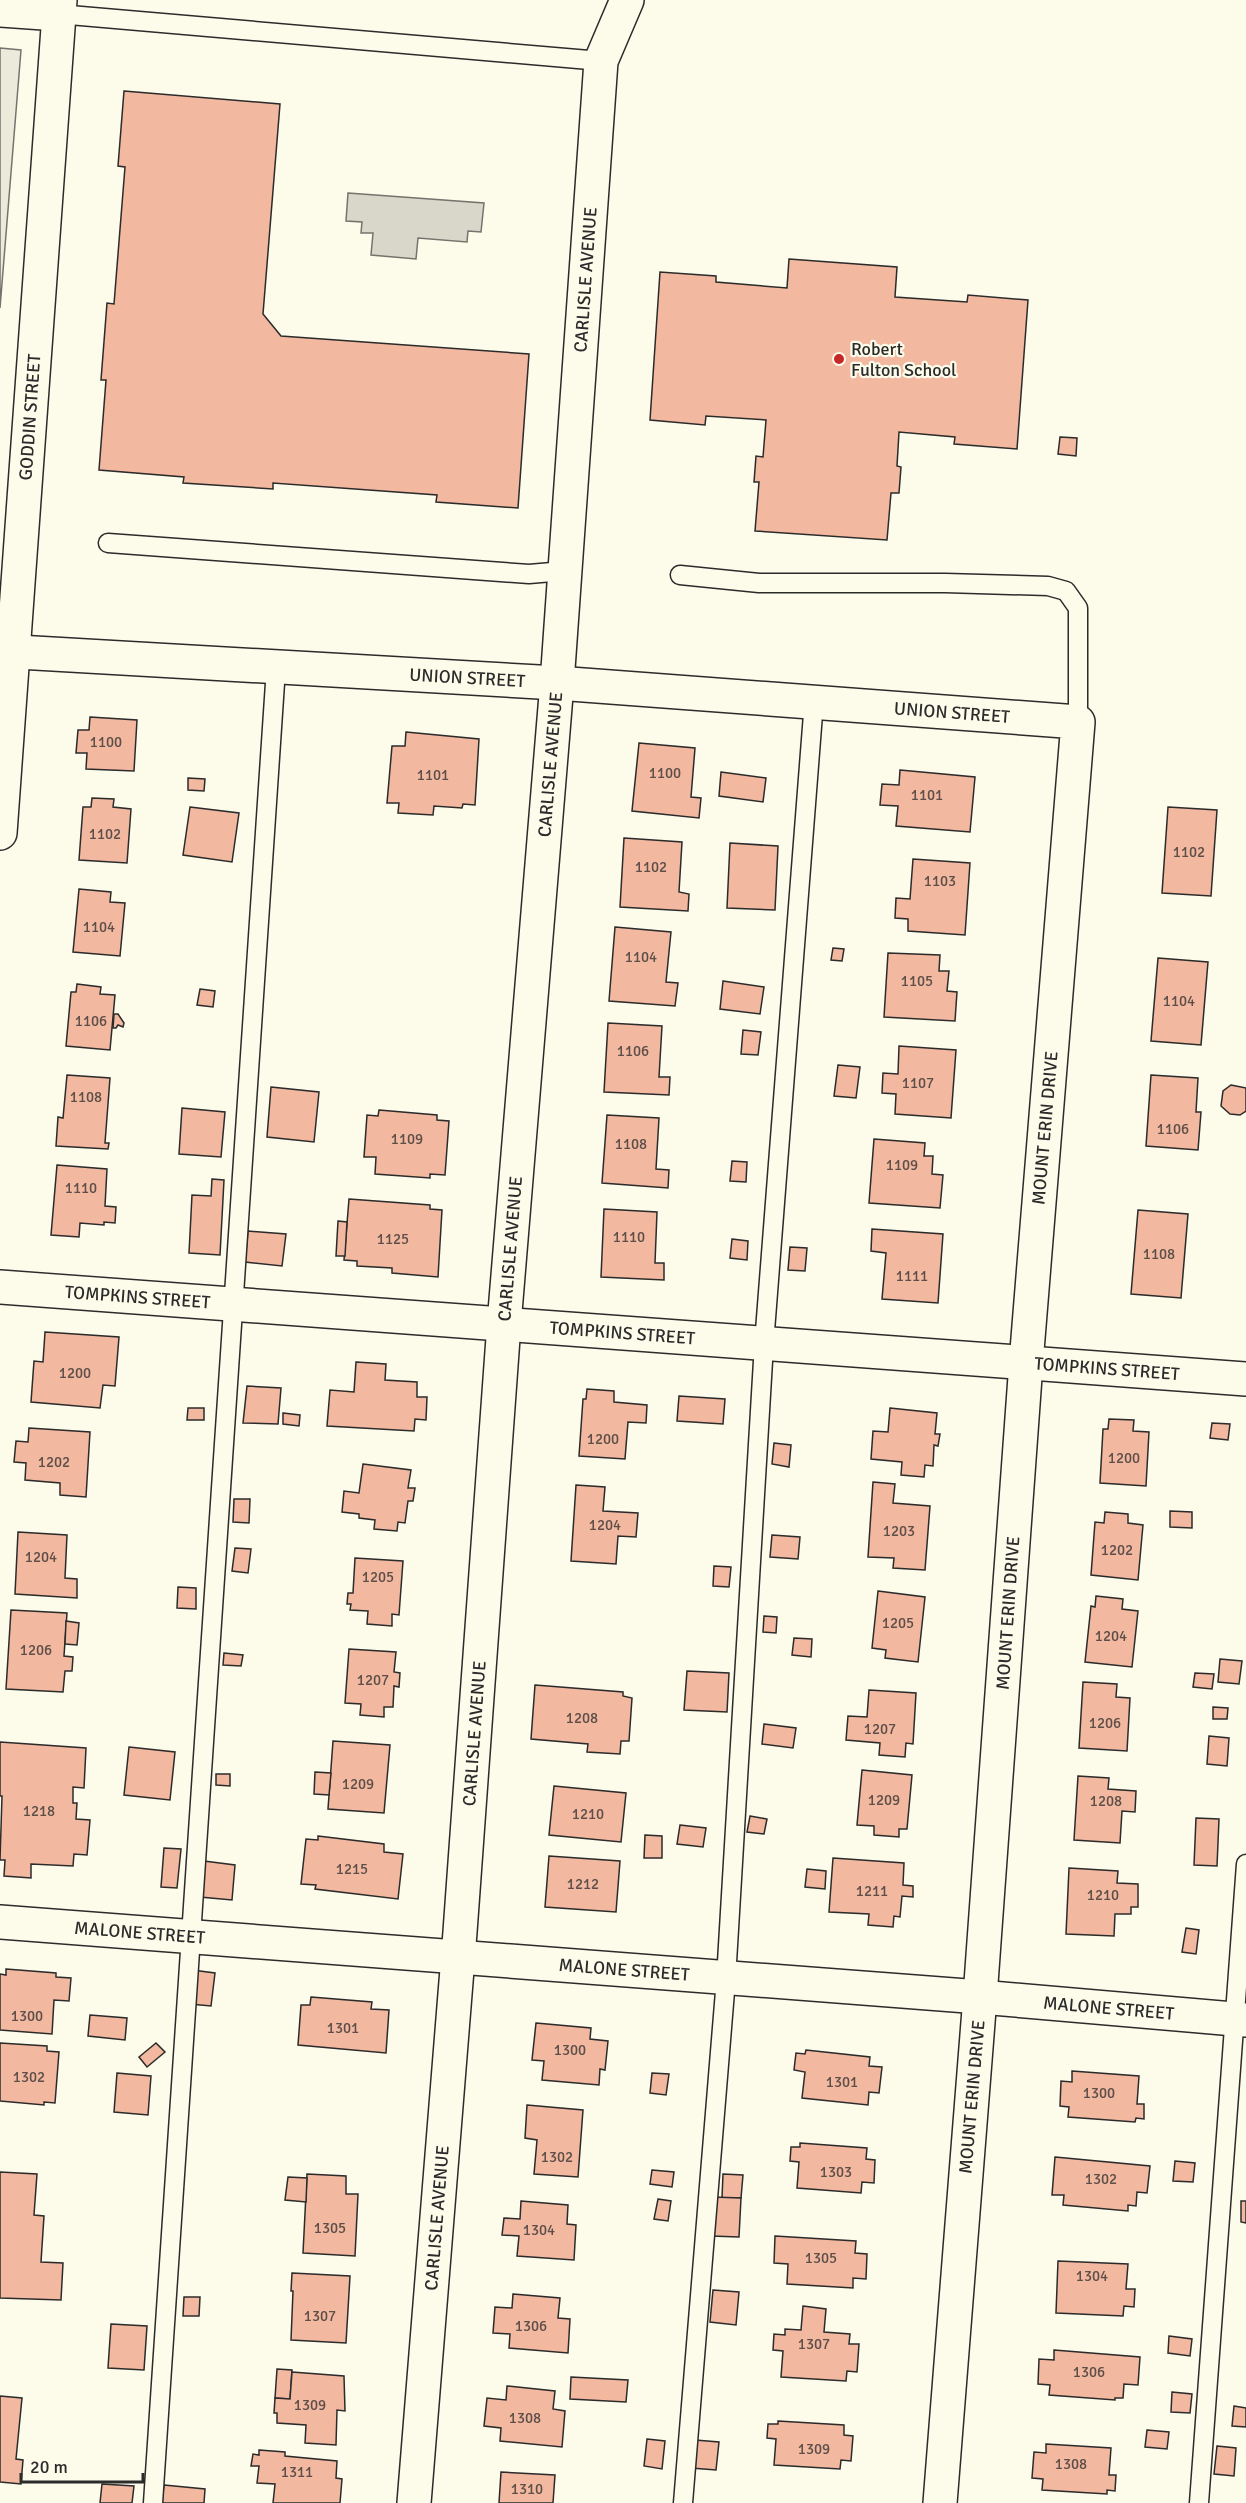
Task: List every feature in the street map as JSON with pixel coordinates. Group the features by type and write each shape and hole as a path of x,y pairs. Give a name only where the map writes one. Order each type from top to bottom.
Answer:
{"street":[{"name":"CARLISLE AVENUE","path":"414,2503 504,1324 557,683 601,62 627,0"},
{"path":"0,10 59,7"},
{"name":"GODDIN STREET","path":"0,833 7,652 59,7"},
{"name":"UNION STREET","path":"7,652 557,683 1078,722"},
{"name":"MOUNT ERIN DRIVE","path":"940,2503 980,1997 1026,1363 1078,722"},
{"name":"TOMPKINS STREET","path":"0,1287 1246,1379"},
{"name":"MALONE STREET","path":"0,1922 1240,2019"}],"lane":[{"path":"59,7 601,62"},
{"path":"108,543 529,574 564,572"},
{"path":"680,575 759,584 945,583 1048,586 1066,591 1078,608 1078,722"},
{"path":"153,2503 276,668"},
{"path":"683,2503 726,1978 764,1344 814,702"},
{"path":"1199,2503 1240,2019 1246,1864"}],"shaded area":[{"path":"0,48 21,50 0,308"},
{"path":"348,193 484,203 481,232 468,231 467,242 418,238 416,259 371,255 373,233 361,233 362,222 346,221"}],"building":[{"path":"124,91 280,104 263,314 281,336 529,354 518,508 436,502 437,495 273,483 273,489 183,483 184,477 99,470 106,380 101,380 107,303 114,304 125,167 118,166"},
{"name":"Robert Fulton School","path":"789,259 897,267 895,297 967,302 968,295 1028,300 1017,449 954,444 955,437 899,432 897,466 901,467 899,493 891,493 887,540 755,531 759,482 754,482 756,456 763,457 766,420 706,416 705,425 650,420 660,272 716,276 716,282 787,288"},
{"path":"1060,437 1077,438 1076,456 1058,454"},
{"path":"90,717 137,720 134,771 86,769 87,753 76,753 78,730 89,730"},
{"path":"406,732 479,739 475,805 463,804 462,808 434,806 433,815 398,813 399,803 387,803 392,746 405,746"},
{"path":"639,743 695,748 691,797 701,798 699,818 632,811"},
{"path":"900,770 975,777 970,832 896,826 898,806 880,805 882,784 899,785"},
{"path":"721,772 766,778 763,802 719,796"},
{"path":"188,778 205,779 204,791 188,790"},
{"path":"92,798 114,799 113,807 131,809 127,863 79,860 83,807 91,807"},
{"path":"190,807 239,813 232,862 183,855"},
{"path":"1168,807 1217,810 1211,896 1162,893"},
{"path":"624,838 682,842 679,892 689,894 688,911 620,907"},
{"path":"730,843 778,846 775,910 727,908"},
{"path":"913,859 970,863 965,935 908,931 908,919 895,918 896,898 910,899"},
{"path":"79,889 111,892 110,902 125,903 120,956 73,952"},
{"path":"615,927 671,932 666,982 678,983 675,1006 609,1001"},
{"path":"833,948 844,949 842,961 831,960"},
{"path":"888,953 940,955 939,971 949,971 947,991 957,992 955,1021 884,1017"},
{"path":"1158,958 1208,962 1201,1045 1151,1041"},
{"path":"723,981 764,987 760,1014 720,1009"},
{"path":"77,984 101,987 100,994 115,995 110,1050 66,1046 71,992 76,992"},
{"path":"200,989 215,991 213,1007 197,1005"},
{"path":"114,1014 118,1014 124,1023 123,1027 118,1025 113,1028"},
{"path":"608,1023 662,1026 659,1077 670,1077 669,1095 604,1092"},
{"path":"743,1030 761,1032 758,1055 741,1054"},
{"path":"899,1046 956,1050 951,1118 895,1114 896,1094 882,1093 883,1073 898,1074"},
{"path":"838,1065 860,1067 856,1098 834,1096"},
{"path":"67,1075 110,1078 105,1143 109,1143 108,1149 56,1146 58,1117 63,1118"},
{"path":"1151,1075 1198,1078 1196,1112 1201,1112 1198,1150 1146,1146"},
{"path":"1231,1085 1246,1088 1246,1111 1240,1115 1230,1114 1221,1106 1223,1091"},
{"path":"271,1087 319,1092 314,1142 267,1137"},
{"path":"182,1108 225,1112 221,1157 179,1154"},
{"path":"379,1110 437,1115 437,1120 449,1121 445,1175 430,1174 430,1178 375,1174 376,1157 364,1157 367,1115 378,1116"},
{"path":"607,1115 659,1118 656,1169 669,1170 668,1188 602,1183"},
{"path":"874,1139 925,1143 924,1156 933,1156 932,1174 943,1175 940,1208 869,1203"},
{"path":"732,1161 747,1162 746,1182 730,1181"},
{"path":"57,1165 107,1169 105,1206 116,1207 115,1223 104,1222 104,1225 80,1223 79,1237 51,1235"},
{"path":"212,1179 224,1180 220,1255 189,1253 192,1195 211,1196"},
{"path":"349,1199 430,1205 430,1209 442,1210 438,1277 392,1273 392,1268 357,1266 357,1261 344,1260"},
{"path":"604,1209 657,1212 655,1263 664,1263 664,1280 601,1277"},
{"path":"1138,1210 1188,1214 1181,1298 1131,1294"},
{"path":"338,1221 347,1222 345,1256 336,1256"},
{"path":"872,1229 943,1234 938,1303 882,1299 886,1253 871,1251"},
{"path":"248,1231 286,1234 282,1266 245,1262"},
{"path":"732,1239 748,1241 747,1260 730,1258"},
{"path":"790,1247 807,1248 805,1271 788,1270"},
{"path":"45,1332 119,1337 115,1386 103,1385 100,1408 31,1402 34,1361 43,1362"},
{"path":"356,1362 386,1364 385,1380 417,1382 417,1397 427,1397 426,1420 415,1419 414,1431 327,1426 330,1390 354,1392"},
{"path":"247,1386 281,1388 278,1424 243,1423"},
{"path":"587,1389 614,1391 614,1402 647,1405 646,1423 628,1422 625,1459 579,1456 583,1399 586,1399"},
{"path":"679,1396 725,1399 723,1424 677,1421"},
{"path":"188,1408 204,1408 204,1420 187,1420"},
{"path":"890,1408 937,1413 935,1434 940,1434 938,1446 934,1445 933,1466 925,1465 924,1477 901,1475 902,1462 871,1459 873,1431 888,1432"},
{"path":"283,1413 300,1415 299,1426 283,1424"},
{"path":"1109,1419 1134,1420 1133,1431 1149,1432 1146,1486 1100,1483 1103,1429 1108,1429"},
{"path":"1212,1423 1230,1424 1228,1440 1210,1438"},
{"path":"29,1428 90,1432 86,1497 60,1495 60,1483 25,1480 26,1463 14,1462 16,1441 28,1442"},
{"path":"774,1443 791,1445 789,1467 772,1464"},
{"path":"363,1464 411,1470 408,1488 415,1488 413,1501 408,1501 405,1523 398,1522 397,1531 374,1529 375,1520 359,1518 359,1514 342,1512 344,1491 359,1493"},
{"path":"873,1482 895,1484 893,1503 930,1506 925,1570 893,1568 894,1558 868,1557"},
{"path":"576,1485 605,1487 603,1511 638,1513 636,1537 618,1536 616,1564 571,1561"},
{"path":"234,1499 250,1499 249,1523 233,1522"},
{"path":"1170,1511 1192,1512 1192,1528 1170,1527"},
{"path":"1105,1512 1128,1514 1128,1523 1143,1525 1138,1580 1091,1575 1095,1522 1104,1523"},
{"path":"18,1532 67,1535 65,1578 77,1579 77,1598 15,1594"},
{"path":"772,1535 800,1537 798,1559 770,1557"},
{"path":"235,1548 251,1549 248,1573 232,1571"},
{"path":"355,1558 403,1561 399,1615 392,1614 392,1626 367,1624 368,1611 350,1610 351,1604 347,1604 348,1593 353,1593"},
{"path":"714,1566 731,1567 729,1587 713,1586"},
{"path":"178,1587 196,1588 196,1609 177,1608"},
{"path":"878,1591 925,1597 918,1662 885,1658 886,1650 872,1648"},
{"path":"1096,1596 1123,1599 1122,1609 1138,1611 1132,1667 1085,1662 1091,1606 1095,1607"},
{"path":"11,1610 67,1613 64,1656 73,1657 72,1671 65,1671 63,1692 6,1689"},
{"path":"764,1616 777,1617 776,1633 763,1632"},
{"path":"66,1621 79,1623 77,1645 65,1644"},
{"path":"794,1638 812,1639 811,1657 792,1655"},
{"path":"349,1649 396,1652 394,1672 400,1673 399,1687 394,1686 393,1707 384,1707 384,1717 360,1715 361,1704 345,1703"},
{"path":"224,1653 243,1655 241,1666 223,1665"},
{"path":"1220,1659 1242,1661 1239,1684 1218,1682"},
{"path":"687,1671 729,1673 727,1712 684,1710"},
{"path":"1195,1673 1214,1674 1212,1689 1193,1687"},
{"path":"1083,1682 1117,1684 1116,1697 1130,1698 1127,1751 1079,1748"},
{"path":"535,1685 623,1692 623,1696 632,1698 629,1741 621,1741 620,1754 587,1752 588,1744 531,1739"},
{"path":"869,1690 916,1693 913,1744 906,1743 905,1757 879,1755 880,1743 846,1740 848,1716 867,1717"},
{"path":"1213,1707 1228,1708 1227,1719 1213,1719"},
{"path":"764,1724 796,1728 793,1748 762,1744"},
{"path":"1209,1736 1229,1738 1227,1766 1207,1764"},
{"path":"333,1741 390,1745 384,1813 328,1809"},
{"path":"0,1742 86,1748 84,1788 73,1787 73,1803 77,1803 76,1819 90,1820 87,1855 74,1854 73,1866 31,1864 31,1878 4,1876 5,1860 0,1860 2,1796 0,1796"},
{"path":"129,1747 175,1752 170,1800 124,1795"},
{"path":"862,1770 912,1775 907,1829 899,1829 899,1837 874,1835 874,1826 857,1825"},
{"path":"315,1772 331,1773 329,1795 314,1794"},
{"path":"216,1774 230,1774 230,1786 216,1785"},
{"path":"1078,1776 1109,1778 1108,1789 1136,1791 1135,1812 1122,1811 1120,1843 1074,1840"},
{"path":"554,1786 626,1793 621,1842 549,1835"},
{"path":"750,1816 767,1819 764,1834 747,1832"},
{"path":"1196,1818 1219,1819 1217,1866 1194,1865"},
{"path":"680,1825 706,1828 703,1847 677,1844"},
{"path":"645,1835 662,1836 662,1858 644,1858"},
{"path":"318,1836 384,1844 384,1852 403,1854 398,1899 315,1889 316,1885 301,1884 306,1839 318,1840"},
{"path":"164,1848 181,1849 177,1888 161,1887"},
{"path":"549,1856 620,1861 616,1912 545,1907"},
{"path":"833,1858 904,1863 903,1885 913,1886 913,1897 902,1896 900,1917 894,1916 893,1927 868,1925 869,1914 829,1912"},
{"path":"204,1861 235,1865 232,1900 200,1897"},
{"path":"1069,1868 1118,1871 1117,1883 1138,1884 1138,1907 1131,1907 1131,1914 1115,1914 1114,1936 1066,1934"},
{"path":"807,1869 826,1871 825,1889 805,1887"},
{"path":"1186,1928 1199,1930 1196,1954 1182,1952"},
{"path":"6,1969 56,1973 56,1977 71,1978 69,2001 54,2000 52,2034 0,2030 0,1974 6,1975"},
{"path":"192,1970 215,1973 211,2006 190,2004"},
{"path":"311,1997 372,2002 371,2009 389,2010 386,2053 298,2045 301,2005 310,2005"},
{"path":"90,2015 127,2018 125,2040 88,2036"},
{"path":"536,2023 591,2028 590,2039 608,2041 605,2070 600,2069 599,2085 542,2080 544,2061 532,2060"},
{"path":"0,2043 47,2046 47,2051 59,2052 55,2103 44,2102 44,2105 0,2101"},
{"path":"156,2043 165,2052 147,2067 139,2057"},
{"path":"806,2050 870,2057 869,2066 882,2067 879,2093 869,2092 868,2105 802,2098 805,2072 794,2070 796,2053 805,2054"},
{"path":"1072,2071 1139,2076 1137,2104 1144,2104 1144,2119 1136,2118 1135,2122 1068,2117 1069,2107 1060,2106 1061,2081 1072,2082"},
{"path":"117,2073 151,2076 148,2115 114,2112"},
{"path":"652,2073 669,2074 666,2095 650,2093"},
{"path":"527,2105 583,2110 578,2177 534,2174 537,2140 525,2138"},
{"path":"800,2143 867,2148 866,2159 875,2160 874,2183 862,2182 861,2193 797,2188 799,2162 790,2161 791,2147 800,2147"},
{"path":"1055,2157 1150,2166 1147,2193 1137,2192 1136,2206 1128,2205 1128,2211 1063,2205 1064,2195 1052,2195"},
{"path":"1175,2161 1195,2163 1193,2182 1173,2181"},
{"path":"652,2170 674,2172 672,2187 650,2184"},
{"path":"0,2172 37,2174 34,2215 44,2216 41,2262 63,2263 61,2300 0,2298"},
{"path":"307,2174 346,2176 346,2194 358,2194 355,2256 303,2253"},
{"path":"723,2174 743,2175 741,2198 722,2198"},
{"path":"288,2177 307,2178 306,2202 285,2200"},
{"path":"712,2197 741,2198 739,2237 711,2236"},
{"path":"658,2199 671,2201 668,2221 654,2219"},
{"path":"521,2201 568,2205 567,2224 576,2225 574,2260 517,2256 519,2236 502,2235 504,2218 520,2219"},
{"path":"1241,2201 1246,2201 1246,2223 1241,2222"},
{"path":"775,2236 856,2241 855,2253 867,2254 866,2279 853,2278 853,2288 787,2284 788,2264 774,2263"},
{"path":"1058,2261 1128,2264 1126,2289 1135,2289 1134,2307 1124,2306 1123,2316 1056,2313"},
{"path":"292,2273 350,2276 346,2343 291,2340"},
{"path":"713,2290 739,2292 736,2325 710,2322"},
{"path":"513,2294 560,2298 558,2318 570,2319 568,2353 509,2348 510,2334 493,2333 495,2307 512,2308"},
{"path":"184,2297 200,2297 199,2316 183,2316"},
{"path":"803,2306 826,2309 824,2332 850,2334 849,2344 859,2344 857,2372 847,2371 846,2381 781,2377 783,2351 773,2350 774,2334 785,2335 785,2329 801,2330"},
{"path":"111,2324 147,2326 144,2370 108,2368"},
{"path":"1169,2336 1192,2339 1190,2356 1168,2353"},
{"path":"1054,2350 1140,2357 1138,2385 1124,2384 1123,2398 1115,2398 1115,2400 1049,2395 1050,2385 1038,2384 1039,2359 1054,2360"},
{"path":"277,2369 292,2370 290,2399 275,2398"},
{"path":"292,2372 344,2376 345,2411 337,2410 336,2445 305,2443 306,2425 277,2423 277,2413 274,2413 275,2398 290,2399"},
{"path":"571,2377 628,2380 626,2402 570,2399"},
{"path":"507,2386 555,2391 553,2409 565,2411 562,2447 500,2441 501,2428 484,2426 487,2398 506,2400"},
{"path":"1172,2392 1192,2394 1190,2413 1171,2412"},
{"path":"0,2396 22,2398 16,2459 23,2460 21,2484 0,2482"},
{"path":"1234,2406 1246,2408 1246,2427 1232,2426"},
{"path":"778,2421 844,2425 844,2435 853,2436 851,2461 841,2460 840,2469 774,2465 776,2439 767,2438 768,2424 778,2424"},
{"path":"1147,2430 1169,2432 1167,2449 1145,2447"},
{"path":"647,2439 665,2441 662,2469 644,2466"},
{"path":"695,2440 719,2442 716,2470 691,2468"},
{"path":"1046,2444 1111,2448 1109,2475 1116,2475 1115,2491 1107,2490 1107,2494 1042,2490 1043,2479 1032,2478 1034,2452 1046,2453"},
{"path":"1217,2446 1236,2448 1234,2476 1214,2474"},
{"path":"259,2450 285,2452 285,2456 337,2461 336,2478 342,2479 340,2503 273,2503 275,2484 257,2483 259,2466 251,2466 253,2454 259,2455"},
{"path":"501,2472 555,2475 553,2503 499,2503"},
{"path":"102,2484 134,2486 132,2503 100,2503"},
{"path":"164,2485 205,2489 204,2503 162,2503"}],"place":[{"name":"Robert Fulton School","path":"839,359"}]}
